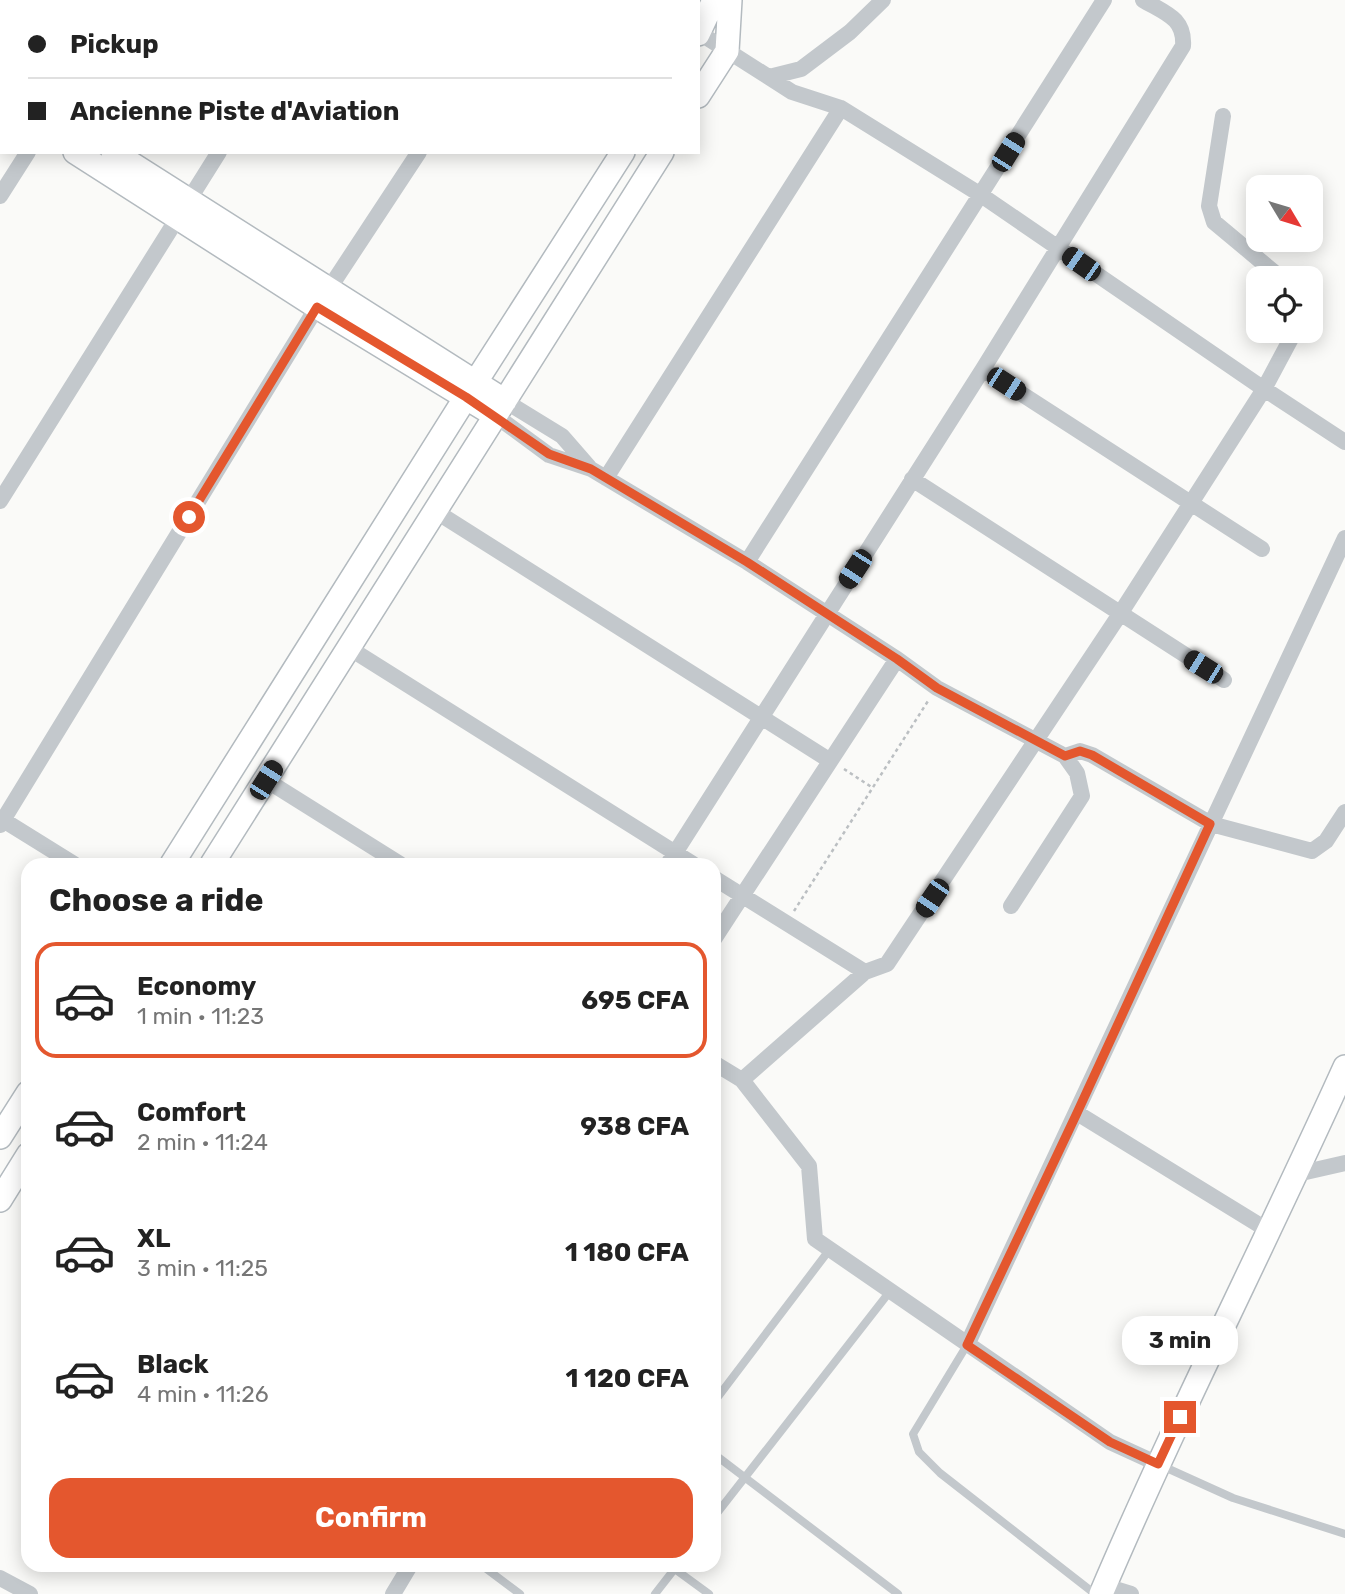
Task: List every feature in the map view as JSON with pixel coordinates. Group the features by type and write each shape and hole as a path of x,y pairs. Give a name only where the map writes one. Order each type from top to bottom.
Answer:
{"street":[{"path":"700,29 714,0"},
{"path":"700,93 727,51 730,0"},
{"path":"769,77 801,69 850,32 883,0"},
{"path":"747,562 1104,0"},
{"path":"673,858 826,613 984,369 1183,46 1184,31 1177,21 1143,0"},
{"path":"700,34 792,92 841,108 981,195 1345,442"},
{"path":"606,478 841,108"},
{"path":"1223,116 1209,206 1214,222 1267,266"},
{"path":"0,196 27,154"},
{"path":"79,154 183,209 500,408 549,454 591,469 747,562 937,688 1065,756 1077,773 1082,796 1011,906"},
{"path":"115,154 183,209"},
{"path":"0,501 218,154"},
{"path":"64,858 1,821 323,298 418,154"},
{"path":"176,858 470,389 622,154"},
{"path":"216,858 661,154"},
{"path":"742,1080 865,972 887,964 1120,614 1264,389 1289,343"},
{"path":"984,369 1262,549"},
{"path":"912,479 1224,680"},
{"path":"435,512 830,760"},
{"path":"967,1345 1345,538"},
{"path":"349,648 670,858"},
{"path":"721,928 897,659"},
{"path":"1065,756 1080,751 1092,755 1210,824 1312,851 1326,841 1345,812"},
{"path":"266,780 390,858"},
{"path":"721,882 865,972"},
{"path":"721,1067 742,1080 808,1166 816,1239 1110,1442 1158,1464"},
{"path":"1131,1594 1100,1591 1345,1067"},
{"path":"0,1137 21,1104"},
{"path":"1077,1113 1269,1231"},
{"path":"1297,1174 1345,1163"},
{"path":"0,1200 21,1166"},
{"path":"393,1594 406,1572"},
{"path":"0,1578 30,1594"}],"lane":[{"path":"721,1393 830,1249"},
{"path":"721,1508 891,1290"},
{"path":"967,1345 913,1434 919,1452 940,1473 1100,1591"},
{"path":"721,1459 898,1594"},
{"path":"1158,1464 1233,1498 1345,1534"},
{"path":"491,1572 520,1594"},
{"path":"655,1594 669,1572"},
{"path":"681,1572 709,1594"}],"path":[{"path":"787,923 937,688"},
{"path":"830,760 873,788"}],"route":[{"path":"189,517 317,307 496,416 549,454 591,469 747,562 937,688 1065,756 1080,751 1092,755 1210,824 967,1345 1110,1442 1158,1464 1180,1417"}]}
